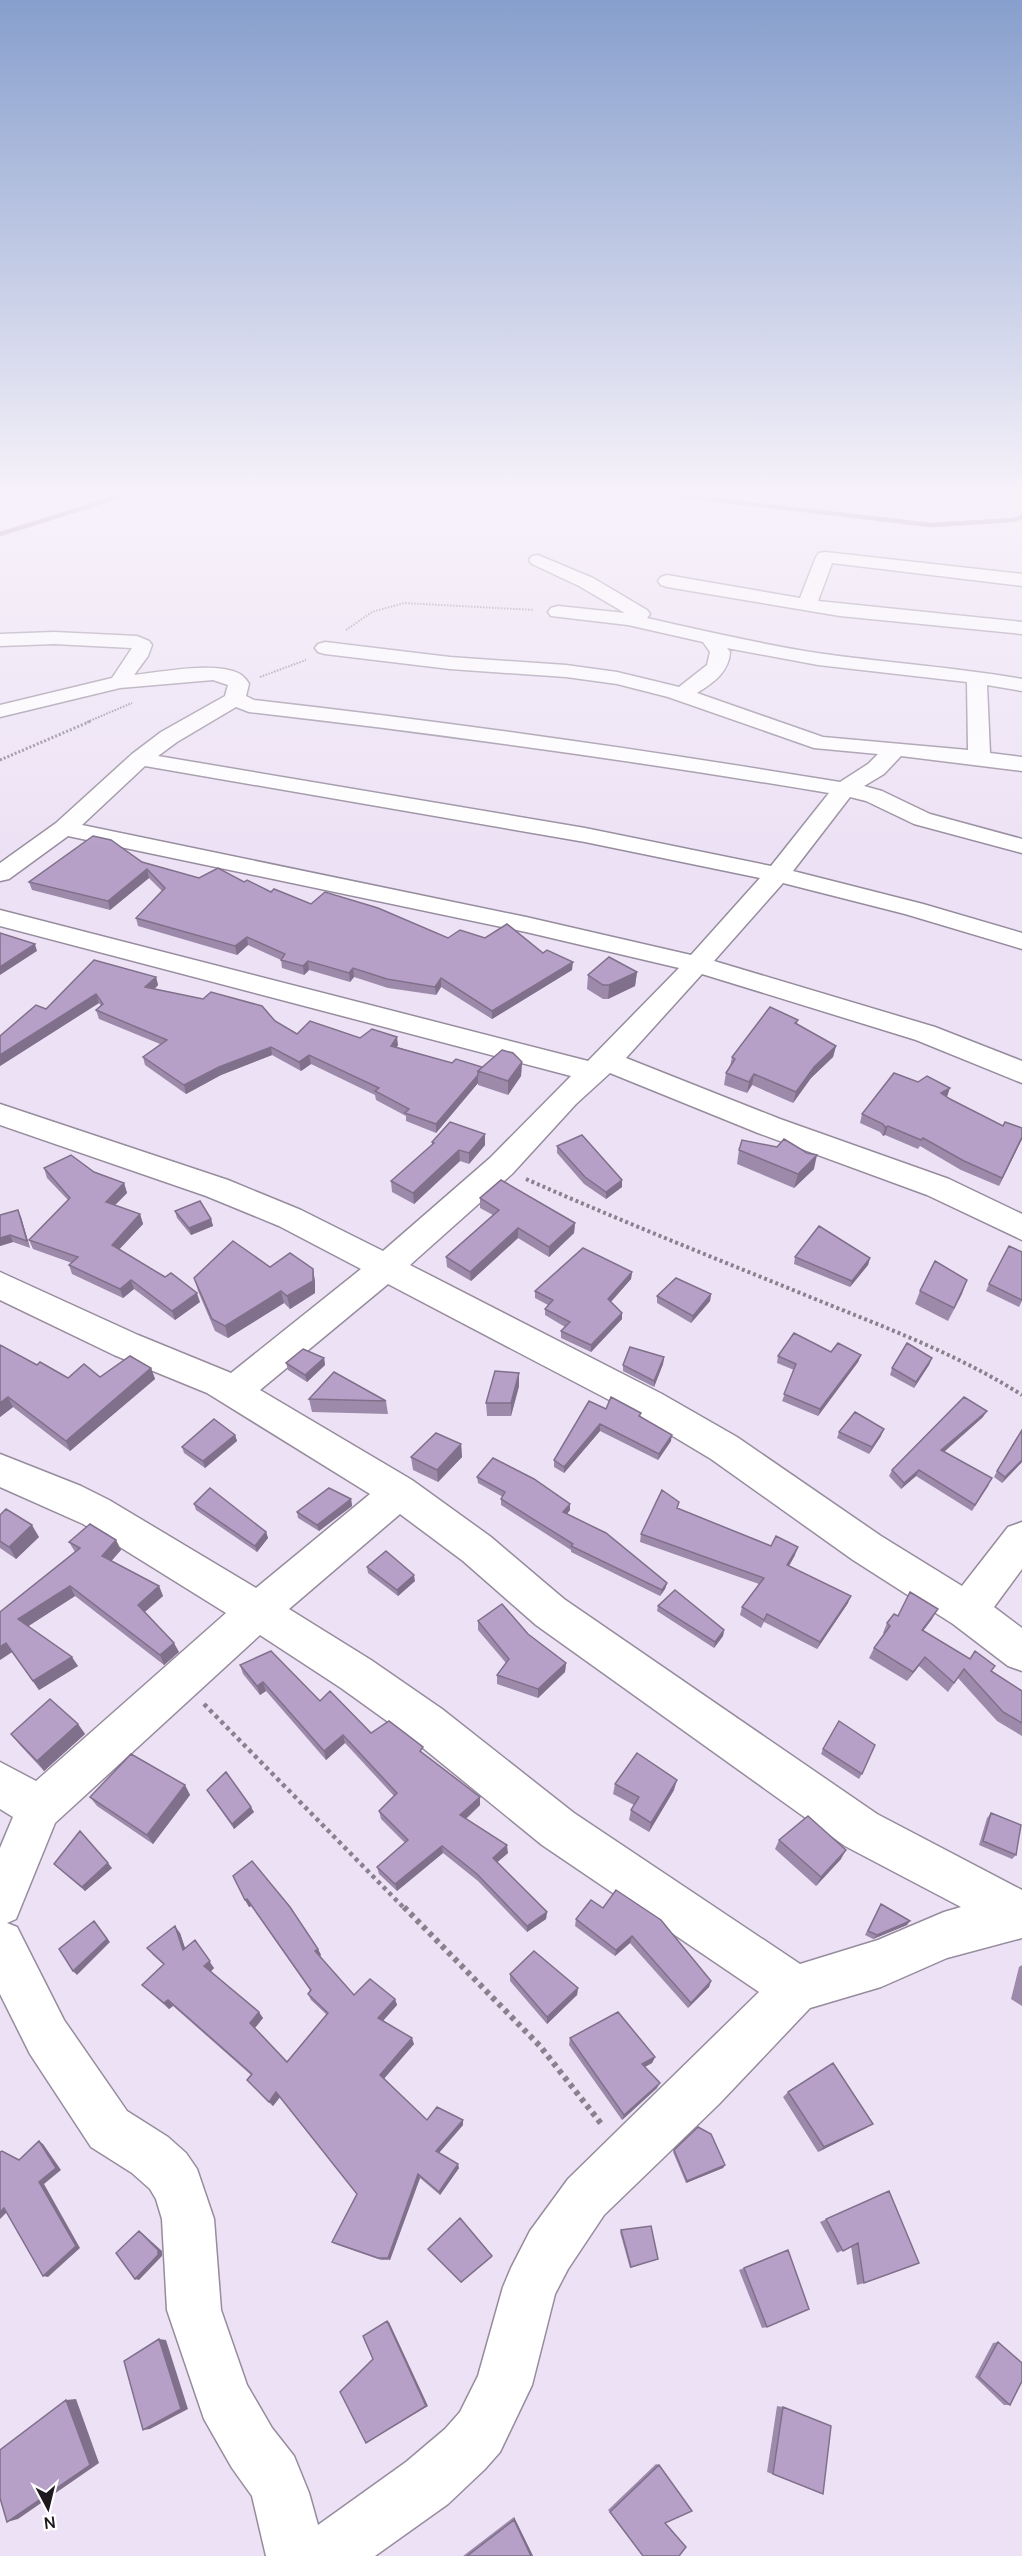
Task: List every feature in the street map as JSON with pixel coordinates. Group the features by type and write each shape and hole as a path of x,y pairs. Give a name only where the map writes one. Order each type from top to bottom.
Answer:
{"street":[{"path":"632,610 658,627"},
{"path":"717,640 751,610"},
{"path":"842,610 1022,628"},
{"path":"558,612 592,614 847,664 972,665 1022,686"},
{"path":"967,623 979,759"},
{"path":"0,640 118,639 137,642 142,645 141,652 123,674 120,682"},
{"path":"681,694 707,676 719,663 720,652 717,640"},
{"path":"325,648 450,663 600,675 681,694 808,740 1022,764"},
{"path":"0,711 120,682 213,674 232,678 237,692 249,706 644,756 844,789 874,796 895,808 930,822 1022,846"},
{"path":"0,874 64,828 140,759 237,692"},
{"path":"234,1391 280,1351 387,1267 501,1167 554,1109 599,1067 697,964 778,874 844,789 876,769 896,749"},
{"path":"140,759 648,846 778,874 910,907 1022,941"},
{"path":"64,828 519,922 750,977 967,1048 1022,1073"},
{"path":"0,918 599,1067 938,1187 1022,1228"},
{"path":"0,1114 217,1188 291,1218 387,1267 690,1427 724,1448 867,1548 967,1611 1022,1652"},
{"path":"0,1285 234,1391 399,1492 477,1549 550,1612 861,1830 1022,1915"},
{"path":"0,1470 96,1512 356,1674 427,1724 558,1829 796,1989"},
{"path":"0,1903 39,1808 257,1612 399,1492"},
{"path":"967,1611 1022,1539"},
{"path":"0,1784 39,1808"},
{"path":"324,2556 427,2482 465,2450 480,2432 504,2385 530,2287 549,2250 586,2197 701,2086 796,1989 881,1963 944,1935 1022,1915"},
{"path":"0,1944 47,2037 109,2129 150,2155 168,2171 179,2187 188,2219 194,2310 224,2399 276,2485 296,2556"}],"path":[{"path":"237,692 297,665 325,648 373,610"},
{"path":"529,610 558,612"},
{"path":"0,760 136,701"},
{"path":"501,1167 589,1207 924,1343 994,1377 1022,1395"},
{"path":"180,1680 540,2046 626,2158"}],"building":[{"path":"93,836 111,840 142,862 199,878 218,868 244,882 247,880 271,892 274,889 311,904 325,892 378,908 448,938 460,930 485,938 507,924 543,953 547,950 573,962 492,1011 441,978 435,987 387,979 353,968 349,973 308,961 303,966 281,960 285,954 247,937 235,946 136,918 165,888 147,869 108,901 29,882"},
{"path":"0,933 35,944 0,967"},
{"path":"609,957 637,972 609,985 603,985 588,975"},
{"path":"94,960 156,977 145,987 203,999 211,992 262,1006 275,1021 297,1034 310,1021 360,1038 372,1029 397,1037 391,1046 452,1063 456,1059 482,1067 478,1075 436,1124 405,1113 409,1109 375,1091 379,1088 309,1055 299,1062 271,1047 219,1067 184,1085 143,1057 167,1040 96,1010 103,1004 96,994 0,1055 0,1036 36,1005 46,1009"},
{"path":"770,1007 798,1020 795,1023 836,1046 814,1067 796,1092 754,1074 749,1082 726,1073 735,1059 732,1057"},
{"path":"502,1050 513,1053 522,1062 508,1081 478,1071"},
{"path":"894,1073 918,1082 927,1076 950,1088 941,1093 950,1099 1003,1126 1005,1122 1022,1128 1022,1137 1002,1178 964,1161 923,1138 921,1140 888,1126 885,1127 862,1114"},
{"path":"450,1122 485,1134 469,1153 459,1150 413,1193 391,1181 434,1143 432,1142"},
{"path":"582,1135 622,1180 606,1192 585,1177 557,1146"},
{"path":"784,1139 807,1153 817,1155 798,1174 739,1150 742,1140 777,1147"},
{"path":"71,1155 94,1172 124,1183 106,1202 140,1214 112,1245 165,1277 171,1273 197,1293 172,1311 131,1280 120,1289 69,1265 78,1257 29,1240 70,1198 44,1168"},
{"path":"501,1180 575,1223 549,1247 518,1228 470,1272 446,1257 499,1210 480,1198"},
{"path":"200,1201 211,1219 189,1228 175,1211"},
{"path":"18,1210 27,1241 10,1235 0,1238 0,1215"},
{"path":"819,1226 870,1258 852,1281 795,1257"},
{"path":"233,1241 270,1267 290,1253 313,1269 313,1281 287,1296 281,1291 225,1326 212,1319 194,1278"},
{"path":"1009,1246 1022,1252 1022,1300 989,1284"},
{"path":"583,1248 632,1272 608,1299 622,1313 591,1345 561,1331 570,1322 545,1309 553,1300 535,1291"},
{"path":"935,1261 967,1280 954,1308 920,1291"},
{"path":"676,1278 711,1294 693,1316 657,1296"},
{"path":"794,1333 831,1352 838,1343 861,1355 820,1409 784,1394 796,1364 778,1356"},
{"path":"907,1343 932,1358 916,1382 892,1368"},
{"path":"0,1345 37,1365 40,1362 68,1378 84,1364 100,1377 130,1356 151,1368 66,1441 8,1397 0,1403"},
{"path":"630,1347 664,1357 654,1381 623,1365"},
{"path":"303,1349 324,1358 305,1375 286,1363"},
{"path":"495,1371 519,1373 511,1403 486,1403"},
{"path":"334,1372 386,1401 309,1399"},
{"path":"611,1397 641,1413 639,1416 672,1435 659,1454 600,1424 564,1467 554,1460 589,1401 606,1409"},
{"path":"964,1397 987,1411 941,1450 992,1478 975,1505 919,1470 904,1483 892,1470"},
{"path":"855,1412 884,1429 872,1447 839,1432"},
{"path":"214,1419 235,1435 203,1461 182,1447"},
{"path":"1022,1430 1022,1460 1005,1477 997,1471"},
{"path":"436,1433 461,1444 437,1470 411,1457"},
{"path":"493,1458 534,1479 570,1504 563,1512 606,1533 667,1583 662,1590 571,1546 573,1544 501,1499 505,1492 477,1477"},
{"path":"210,1488 266,1532 255,1546 194,1504"},
{"path":"329,1488 351,1499 317,1525 297,1512"},
{"path":"662,1490 679,1502 677,1508 771,1546 776,1536 798,1547 787,1565 851,1596 820,1642 767,1614 764,1620 742,1607 764,1578 641,1534"},
{"path":"6,1509 32,1525 9,1547 0,1541 0,1515"},
{"path":"90,1524 116,1540 102,1556 159,1586 138,1605 174,1643 160,1655 70,1586 18,1619 72,1657 33,1681 6,1643 0,1647 0,1612 80,1548 69,1542"},
{"path":"386,1551 414,1575 397,1590 367,1567"},
{"path":"675,1590 724,1630 715,1642 658,1606"},
{"path":"910,1592 938,1609 922,1630 970,1659 975,1651 995,1666 991,1671 1022,1691 1022,1723 1003,1712 964,1669 954,1683 925,1657 913,1672 874,1648 890,1626 887,1623 894,1614 898,1616"},
{"path":"502,1604 528,1634 566,1663 538,1689 497,1675 509,1659 478,1621"},
{"path":"271,1651 320,1701 330,1691 371,1733 389,1721 423,1747 420,1751 480,1797 460,1815 507,1845 493,1858 547,1912 527,1926 477,1874 442,1846 395,1884 377,1867 408,1840 379,1811 397,1793 343,1735 324,1751 263,1682 257,1686 240,1665"},
{"path":"50,1699 78,1724 37,1761 11,1734"},
{"path":"839,1721 875,1745 862,1774 823,1749"},
{"path":"637,1753 677,1780 651,1823 631,1810 639,1797 615,1784"},
{"path":"131,1754 185,1785 147,1835 90,1797"},
{"path":"226,1772 251,1807 232,1824 207,1790"},
{"path":"991,1813 1021,1825 1016,1855 983,1841"},
{"path":"808,1816 846,1850 821,1877 779,1840"},
{"path":"80,1831 108,1863 82,1887 54,1864"},
{"path":"252,1861 290,1907 318,1949 315,1951 354,1995 370,1979 395,1999 378,2018 412,2038 380,2075 427,2120 437,2107 463,2120 436,2151 458,2164 439,2192 418,2174 388,2258 378,2258 332,2242 357,2194 276,2092 269,2102 247,2080 252,2074 168,2000 164,2003 142,1985 164,1964 147,1948 175,1926 183,1950 195,1940 210,1961 204,1966 259,2012 250,2023 287,2062 328,2013 308,1994 311,1990 247,1899 245,1900 233,1876"},
{"path":"616,1890 661,1920 711,1981 691,2003 632,1936 616,1950 576,1919 591,1900 603,1908"},
{"path":"881,1904 910,1921 877,1935 868,1931"},
{"path":"94,1921 107,1939 73,1971 59,1949"},
{"path":"534,1951 578,1988 547,2017 510,1974"},
{"path":"618,2012 655,2057 642,2064 660,2083 624,2115 570,2038"},
{"path":"833,2063 873,2124 824,2147 788,2092"},
{"path":"698,2127 711,2134 725,2165 687,2181 674,2150"},
{"path":"39,2141 56,2168 39,2182 76,2246 43,2276 4,2208 0,2212 0,2152 19,2160"},
{"path":"889,2191 919,2263 864,2283 858,2243 843,2251 826,2219"},
{"path":"460,2218 492,2256 461,2282 428,2249"},
{"path":"651,2226 658,2259 631,2267 621,2230"},
{"path":"139,2231 158,2250 158,2255 135,2279 116,2253"},
{"path":"788,2250 809,2309 767,2327 744,2268"},
{"path":"387,2321 426,2406 366,2443 340,2392 373,2359 363,2336"},
{"path":"159,2339 181,2409 143,2430 124,2361"},
{"path":"998,2342 1022,2363 1022,2381 1010,2405 979,2377"},
{"path":"66,2400 90,2465 7,2522 0,2498 0,2450"},
{"path":"783,2407 831,2426 823,2494 773,2474"},
{"path":"659,2465 692,2511 665,2523 686,2547 679,2556 643,2556 610,2512"},
{"path":"514,2520 531,2556 467,2556"}]}
